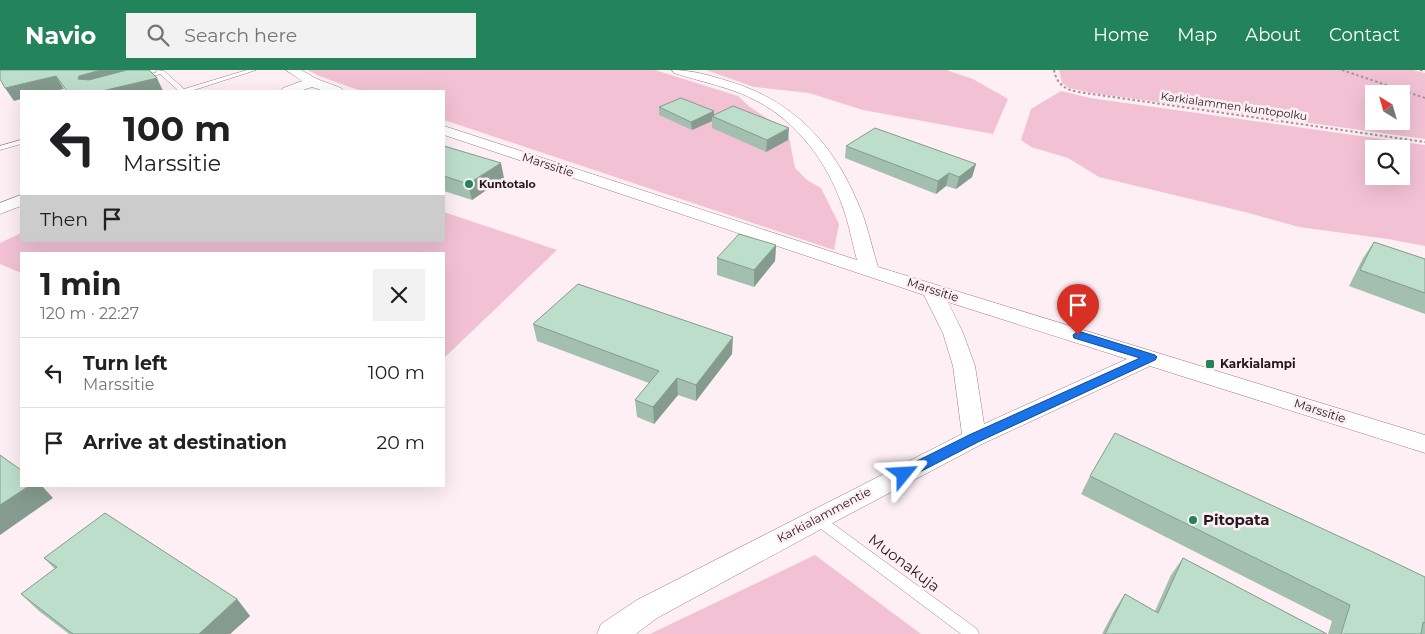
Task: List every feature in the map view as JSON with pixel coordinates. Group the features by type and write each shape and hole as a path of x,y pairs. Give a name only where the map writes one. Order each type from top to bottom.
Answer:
{"street":[{"path":"292,70 312,82 333,90"},
{"path":"678,70 760,97 779,108 806,132 834,171 850,204 869,269"},
{"path":"291,90 312,82"},
{"name":"Marssitie","path":"445,130 932,291 1151,357 1425,444"},
{"path":"0,209 20,200"},
{"path":"932,291 953,333 964,366 974,438"},
{"name":"Karkialammentie","path":"612,634 647,609 816,519 974,438 1151,357"}],"lane":[{"path":"187,90 252,70"},
{"path":"135,79 161,71 183,90"},
{"path":"0,148 20,142"},
{"name":"Muonakuja","path":"816,519 972,634"}],"path":[{"name":"Karkialammen kuntopolku","path":"1054,70 1057,83 1066,89 1091,95 1425,142"},
{"path":"1342,70 1425,98"},
{"path":"1420,70 1425,71"}],"shaded area":[{"path":"308,70 655,70 738,96 750,107 788,132 795,168 807,180 821,188 839,224 834,250 445,120 445,90 358,90 319,76"},
{"path":"706,70 946,70 973,79 1008,99 993,134 863,110 809,93 754,87"},
{"path":"1059,70 1413,70 1425,73 1425,139 1092,93 1069,88 1062,83"},
{"path":"1061,91 1090,98 1389,140 1365,140 1365,185 1410,185 1410,143 1425,145 1425,246 1299,227 1099,177 1068,158 1031,147 1021,140 1031,109"},
{"path":"445,212 557,250 445,357 445,252 20,252 20,273 0,264 0,243 20,233 20,242 445,242"},
{"path":"815,555 921,634 650,634"}],"building":[{"path":"0,70 101,70 79,76 78,79 89,80 127,70 149,70 157,78 106,90 66,90 56,76 5,88 0,79"},
{"path":"681,98 714,111 691,122 659,107"},
{"path":"733,106 789,128 767,140 712,116"},
{"path":"875,128 976,164 959,177 949,173 938,181 846,146"},
{"path":"445,146 501,163 468,184 445,176"},
{"path":"739,234 776,245 754,270 717,258"},
{"path":"1374,242 1425,259 1425,293 1360,270"},
{"path":"578,284 733,337 696,385 677,378 653,407 635,400 659,371 533,324"},
{"path":"1115,433 1425,577 1425,623 1423,622 1421,634 1341,634 1350,605 1090,476"},
{"path":"0,455 20,469 20,487 27,487 0,505"},
{"path":"105,513 237,599 199,634 73,634 21,594 57,567 44,558"},
{"path":"1183,558 1327,634 1105,634 1125,594 1158,613"}],"place":[{"name":"Kuntotalo","path":"469,184"},
{"name":"Karkialampi","path":"1210,364"},
{"name":"Pitopata","path":"1193,520"}],"route":[{"path":"904,474 974,438 1151,357 1078,335"}]}
